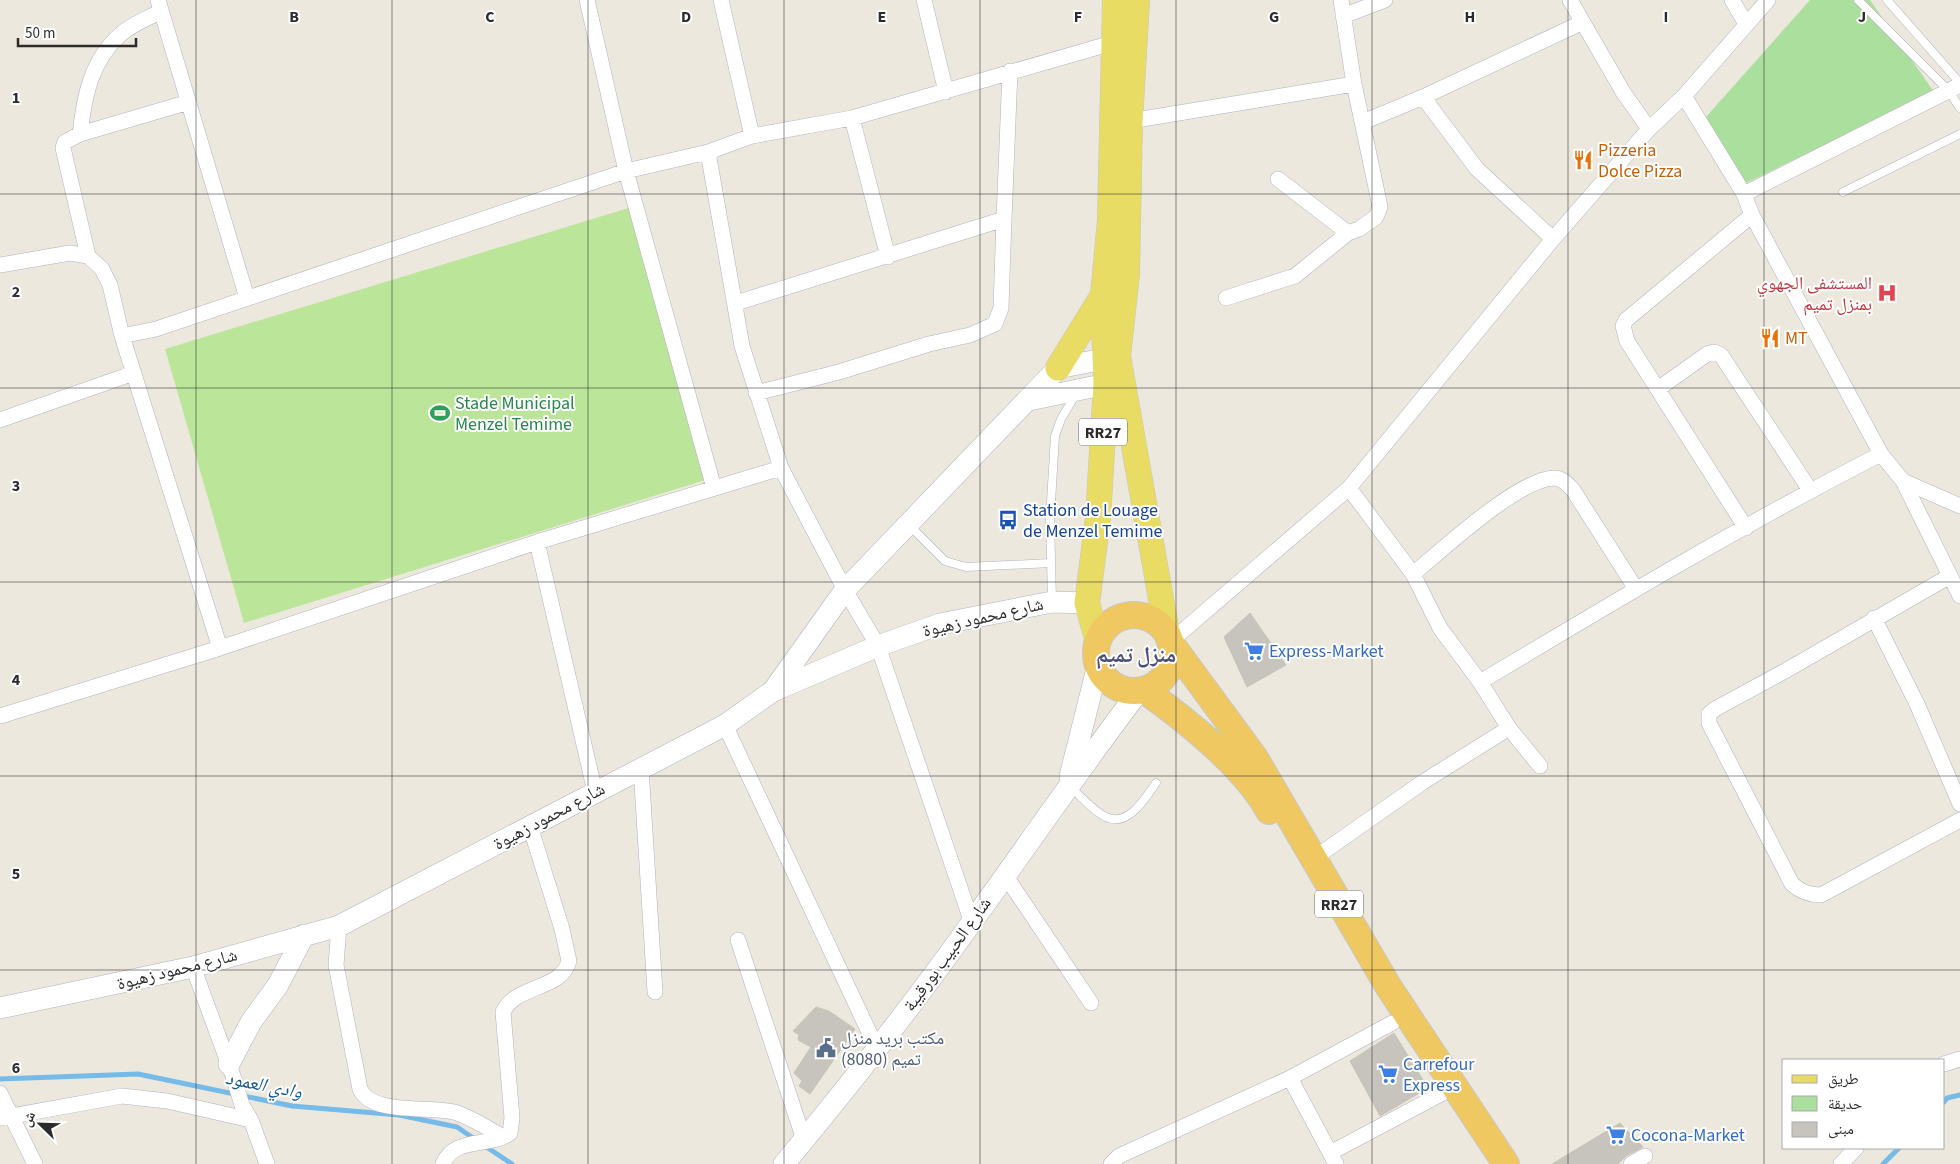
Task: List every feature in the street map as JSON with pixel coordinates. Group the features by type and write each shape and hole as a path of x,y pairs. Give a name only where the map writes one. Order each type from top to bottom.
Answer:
{"highway":[{"name":"RR27","path":"1488,1164 1392,1023 1308,885 1267,808 1211,744 1142,691 1122,689 1114,686 1107,680 1098,654 1104,631 1112,622 1136,615 1148,617 1158,624 1170,640 1255,758 1388,986 1506,1164"},
{"name":"RR27","path":"1142,691 1164,678 1172,656 1170,640"}],"main road":[{"name":"RR27","path":"1112,357 1127,274 1130,121 1123,45 1115,0"},
{"name":"RR27","path":"1137,0 1123,45 1103,295 1114,382 1170,640"},
{"path":"773,691 845,590 1058,368 1103,295"},
{"path":"1058,368 1112,357"},
{"name":"RR27","path":"1098,654 1087,603 1114,382"},
{"path":"1029,400 1080,387 1114,382"},
{"name":"شارع محمود زهيوة","path":"0,1008 193,967 339,926 725,725 773,691 878,646 940,624 1052,602 1087,603"},
{"name":"شارع الحبيب بورقيبة","path":"1067,785 1098,654"},
{"name":"شارع الحبيب بورقيبة","path":"784,1164 877,1049 972,923 1067,785 1142,691"},
{"path":"231,1070 251,1022 278,985 304,935"}],"street":[{"path":"587,0 626,171 714,488"},
{"path":"721,0 752,136"},
{"path":"924,0 946,92"},
{"path":"1226,298 1295,276 1348,233 1372,221 1380,207 1354,84 1340,0"},
{"path":"1343,16 1385,0"},
{"path":"1570,0 1581,23 1622,92 1650,130"},
{"path":"1732,0 1746,24"},
{"path":"1170,640 1349,488 1553,239 1650,130 1684,96 1768,0"},
{"path":"80,134 84,97 98,61 122,33 160,6 247,298"},
{"path":"1363,122 1423,97 1581,23"},
{"path":"122,336 156,329 626,171 708,152 752,136 852,118 946,92 1010,71 1123,45"},
{"path":"756,394 839,372 929,344 976,334 995,324 1001,308 1010,71"},
{"path":"1130,121 1354,84"},
{"path":"1744,194 1956,86"},
{"path":"1684,96 1744,194 1752,215 1881,454 1902,481 1960,596"},
{"path":"1423,97 1477,169 1553,239"},
{"path":"88,256 63,148 65,142 80,134 189,102"},
{"path":"852,118 888,257"},
{"path":"708,152 736,303 742,346 781,468 845,590 878,646 972,923"},
{"path":"1278,178 1348,233"},
{"path":"1746,528 1627,342 1623,326 1626,320 1752,215"},
{"path":"736,303 888,257 1004,219"},
{"path":"0,265 70,253 88,256 102,269 110,285 122,336 220,648"},
{"path":"1658,389 1707,354 1714,352 1721,355 1810,490"},
{"path":"0,420 134,373"},
{"path":"1480,682 1636,589 1810,490 1881,454"},
{"path":"0,716 220,648 537,542 781,468"},
{"path":"1413,574 1506,498 1555,478 1564,481 1573,490 1636,589"},
{"path":"1902,481 1960,506"},
{"path":"1349,488 1413,574 1440,628 1480,682 1508,728 1540,766"},
{"path":"537,542 595,792"},
{"path":"1950,576 1715,709 1709,714 1709,723 1792,884 1800,891 1810,895 1821,895 1960,820"},
{"path":"1874,618 1917,704 1960,804"},
{"path":"725,725 877,1049"},
{"path":"1313,859 1423,782 1508,728"},
{"path":"640,768 655,992"},
{"path":"443,1164 448,1154 459,1147 500,1138 510,1133 512,1118 503,1012 509,1001 522,993 561,977 569,962 562,929 530,826"},
{"path":"1005,875 1091,1003"},
{"path":"339,926 336,965 360,1089 366,1098 381,1105 456,1113 500,1138"},
{"path":"738,940 804,1140"},
{"path":"193,967 242,1105 251,1120 267,1164"},
{"path":"1115,1160 1290,1078 1392,1023"},
{"path":"1945,1064 1960,1060"},
{"path":"1290,1078 1333,1158 1441,1094"},
{"path":"0,1093 7,1115 35,1164"},
{"path":"7,1115 122,1096 167,1101 251,1120"},
{"path":"1841,1164 1855,1149"},
{"path":"1631,1164 1645,1156"},
{"path":"1115,1160 1136,1164"}],"lane":[{"path":"1858,0 1956,86"},
{"path":"1888,0 1956,86 1960,108"},
{"path":"1844,192 1960,134"},
{"path":"1052,602 1050,518 1055,436 1061,419 1080,387"},
{"path":"908,524 944,561 966,567 1051,563"},
{"path":"1067,785 1106,818 1119,819 1139,807 1156,783"}],"green space":[{"path":"1810,0 1870,0 1934,92 1746,183 1706,117"},
{"name":"Stade Municipal Menzel Temime","path":"635,206 715,477 244,623 165,349"}],"building":[{"name":"Express-Market","path":"1250,613 1286,665 1247,687 1224,637"},
{"name":"مكتب بريد منزل تميم (8080)","path":"816,1007 829,1011 855,1029 810,1094 799,1086 802,1081 794,1073 811,1047 798,1040 799,1035 793,1031"},
{"name":"Carrefour Express","path":"1394,1033 1428,1088 1380,1116 1350,1061"},
{"name":"Cocona-Market","path":"1620,1123 1643,1147 1626,1156 1618,1164 1552,1164"}],"waterway":[{"name":"وادي العمود","path":"0,1079 138,1074 292,1106 399,1115 457,1127 476,1140"},
{"name":"وادي العمود","path":"1945,1101 1947,1098 1960,1095"},
{"name":"وادي العمود","path":"485,1146 512,1164"},
{"name":"وادي العمود","path":"1883,1164 1898,1149"}],"place":[{"name":"Pizzeria Dolce Pizza","path":"1583,160"},
{"name":"المستشفى الجهوي بمنزل تميم","path":"1887,293"},
{"name":"MT","path":"1770,338"},
{"name":"Stade Municipal Menzel Temime","path":"440,413"},
{"name":"Station de Louage de Menzel Temime","path":"1008,520"},
{"name":"Express-Market","path":"1254,651"},
{"name":"مكتب بريد منزل تميم (8080)","path":"826,1048"},
{"name":"Carrefour Express","path":"1388,1074"},
{"name":"Cocona-Market","path":"1616,1135"}],"district":[{"name":"منزل تميم","path":"1136,654"}]}
